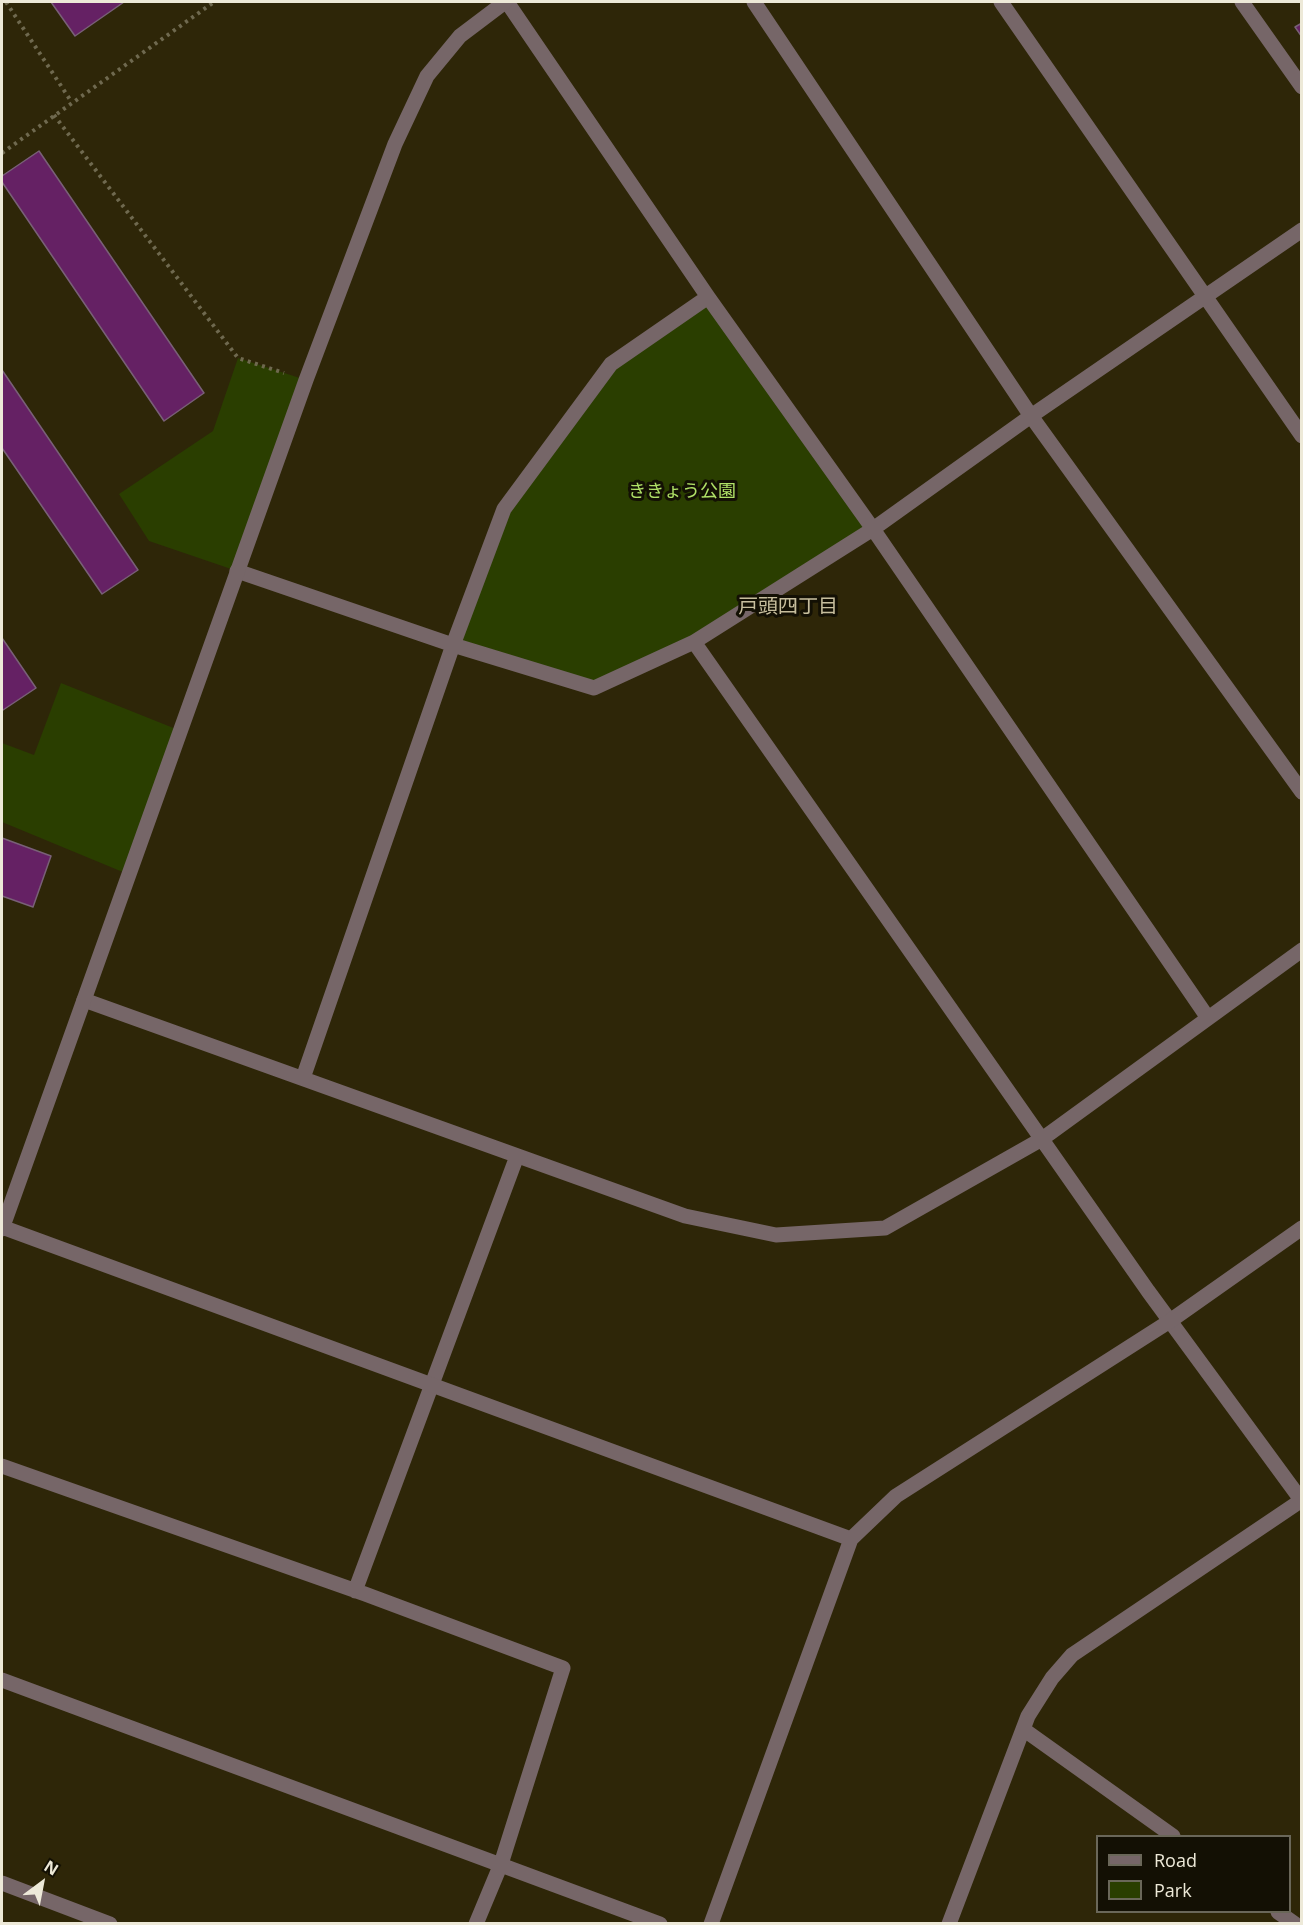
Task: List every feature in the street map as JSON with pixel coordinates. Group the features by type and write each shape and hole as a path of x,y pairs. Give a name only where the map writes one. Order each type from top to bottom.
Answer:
{"street":[{"path":"851,1539 2,1228 306,380 395,144 427,76 460,36 506,2 708,297 873,529 1208,1018"},
{"path":"754,2 1031,416 1302,792"},
{"path":"1001,2 1206,294 1302,436"},
{"path":"1242,2 1302,87"},
{"path":"237,571 453,645 594,688 694,642 873,529 1206,294 1302,230"},
{"path":"303,1078 453,645 504,509 611,364 708,297"},
{"path":"694,642 1170,1321 1301,1500 1072,1654 1052,1678 1023,1730 949,1923"},
{"path":"84,1000 685,1216 776,1235 885,1228 1042,1139 1302,950"},
{"path":"355,1590 517,1156"},
{"path":"711,1923 851,1539 896,1496 1170,1321 1302,1228"},
{"path":"2,1466 355,1590 563,1668 501,1864 476,1923"},
{"path":"2,1680 660,1923"},
{"path":"1023,1730 1172,1835"},
{"path":"2,1883 110,1923"},
{"path":"1281,1913 1295,1923"}],"path":[{"path":"6,2 71,101"},
{"path":"2,153 71,101 214,2"},
{"path":"54,115 238,358 306,380"}],"green space":[{"name":"ききょう公園","path":"708,297 873,529 694,642 594,688 453,645 504,509 611,364"},
{"path":"238,358 306,380 237,571 149,541 119,494 213,431"},
{"path":"61,683 181,731 130,875 2,822 2,743 34,755"}],"building":[{"path":"51,2 124,2 75,36"},
{"path":"1302,23 1302,37 1295,27"},
{"path":"39,151 204,393 164,421 2,182 2,176"},
{"path":"2,370 138,570 102,594 2,448"},
{"path":"2,638 36,688 3,710 2,708"},
{"path":"2,838 51,856 33,907 2,896"}],"district":[{"name":"戸頭四丁目","path":"788,607"}]}
